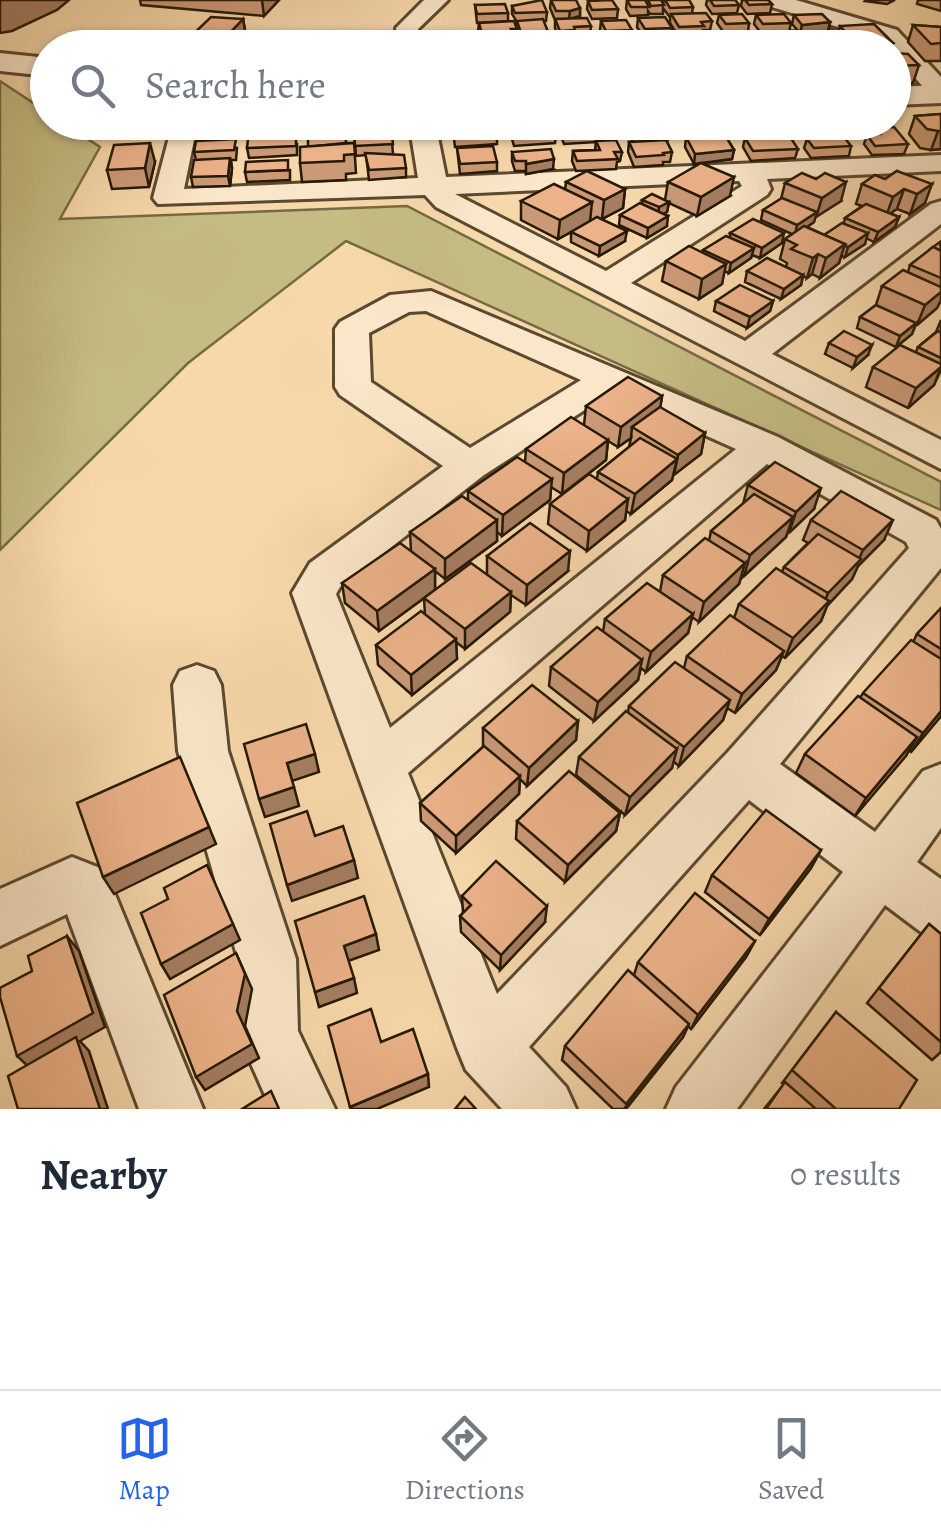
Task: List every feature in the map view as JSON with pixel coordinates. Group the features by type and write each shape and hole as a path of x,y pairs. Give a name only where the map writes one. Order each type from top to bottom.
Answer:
{"street":[{"path":"407,30 437,0"},
{"path":"773,0 898,28"},
{"path":"841,0 898,28"},
{"path":"863,30 898,28"},
{"path":"911,48 941,93 911,95"},
{"path":"0,62 30,64"},
{"path":"171,140 168,198 941,163"},
{"path":"425,140 433,186 446,202 747,356 933,440"},
{"path":"607,284 757,190 750,172"},
{"path":"747,356 941,210"},
{"path":"470,466 353,387 352,329 402,302 431,301 764,446 921,532 932,550 746,768 488,1048"},
{"path":"544,1109 488,1048 314,594 325,575 470,466 610,378"},
{"path":"382,765 764,446"},
{"path":"198,685 203,750 267,959 268,1034 304,1109"},
{"path":"746,768 941,913"},
{"path":"698,1109 941,787"},
{"path":"0,918 72,883 86,889 171,1109"}],"shaded area":[{"path":"0,81 30,101 30,140 89,140 100,147 60,219 407,206 941,482 941,510 346,241 188,363 0,550"}],"building":[{"path":"542,0 547,12 515,13 512,6"},
{"path":"551,0 576,0 580,8 556,11"},
{"path":"612,0 618,9 592,10 588,1"},
{"path":"627,0 645,0 649,7 631,7"},
{"path":"648,0 661,0 664,5 651,6"},
{"path":"665,0 689,0 693,7 670,8"},
{"path":"710,0 735,0 739,5 714,6"},
{"path":"745,0 768,0 772,4 749,5"},
{"path":"505,4 508,13 477,14 475,5"},
{"path":"706,13 712,21 701,22 704,26 679,27 671,14"},
{"path":"742,14 749,23 726,24 719,15"},
{"path":"784,14 791,23 763,24 756,15"},
{"path":"822,14 830,22 802,25 794,15"},
{"path":"211,17 243,19 232,30 197,30"},
{"path":"665,17 672,28 645,29 638,18"},
{"path":"587,18 591,26 560,30 555,19"},
{"path":"543,19 547,30 520,30 517,21"},
{"path":"626,20 632,30 606,30 601,21"},
{"path":"514,21 517,29 481,30 479,23"},
{"path":"874,24 880,30 844,30 840,26"},
{"path":"913,25 941,27 941,43 931,44"},
{"path":"941,114 941,131 927,129 915,116"},
{"path":"236,140 234,150 194,152 196,141"},
{"path":"248,140 296,140 296,146 247,148"},
{"path":"308,140 346,140 346,143 308,147"},
{"path":"355,140 392,140 393,144 355,146"},
{"path":"616,140 622,152 614,152 618,159 577,161 573,151 600,150 596,141"},
{"path":"666,140 672,152 636,157 629,142"},
{"path":"688,140 728,140 734,150 695,154"},
{"path":"746,140 792,140 798,149 753,151"},
{"path":"808,140 846,140 851,146 814,148"},
{"path":"871,140 905,140 908,144 875,146"},
{"path":"150,143 145,168 107,170 114,145"},
{"path":"354,143 355,154 344,155 344,161 300,163 300,147"},
{"path":"493,146 497,162 460,164 457,148"},
{"path":"551,149 554,159 526,164 515,161 512,152"},
{"path":"365,153 404,155 406,168 369,170"},
{"path":"230,158 228,176 191,177 194,160"},
{"path":"288,160 288,170 245,172 246,162"},
{"path":"701,163 734,177 701,197 668,182"},
{"path":"587,171 625,189 604,200 566,182"},
{"path":"897,171 932,184 917,194 904,189 893,197 862,184 875,175 885,179"},
{"path":"802,173 816,179 825,173 846,182 822,198 785,183"},
{"path":"554,184 592,202 560,220 521,201"},
{"path":"652,194 669,202 659,207 642,200"},
{"path":"782,198 817,212 797,225 763,210"},
{"path":"640,203 668,216 648,228 620,215"},
{"path":"866,204 899,217 878,232 845,218"},
{"path":"597,217 627,231 600,246 571,232"},
{"path":"753,219 784,233 762,248 730,233"},
{"path":"842,223 868,233 848,247 824,235"},
{"path":"804,226 845,244 826,258 818,254 813,258 791,249 797,245 785,239"},
{"path":"726,236 754,248 731,263 703,250"},
{"path":"689,246 726,264 702,279 666,261"},
{"path":"933,247 941,251 941,278 910,265"},
{"path":"767,258 803,275 784,289 747,271"},
{"path":"903,270 941,287 941,292 925,305 882,286"},
{"path":"740,285 773,301 750,317 716,301"},
{"path":"876,305 916,323 900,336 860,317"},
{"path":"844,331 872,345 857,357 829,343"},
{"path":"938,331 941,333 941,358 918,347"},
{"path":"900,345 941,367 916,388 873,367"},
{"path":"628,377 662,396 621,427 586,406"},
{"path":"660,407 705,433 678,455 632,427"},
{"path":"571,417 608,440 564,473 526,449"},
{"path":"640,438 677,459 635,494 598,472"},
{"path":"517,457 552,479 503,515 468,491"},
{"path":"775,462 821,488 796,512 748,485"},
{"path":"589,474 628,499 589,531 550,504"},
{"path":"841,491 893,520 863,550 811,520"},
{"path":"754,494 793,517 750,555 711,531"},
{"path":"462,496 497,520 445,559 410,532"},
{"path":"530,523 570,551 527,585 487,556"},
{"path":"818,534 861,559 828,593 784,567"},
{"path":"705,538 745,563 704,602 663,575"},
{"path":"400,543 435,569 377,611 342,583"},
{"path":"471,563 511,592 465,629 424,598"},
{"path":"776,568 829,601 793,638 739,604"},
{"path":"647,583 693,614 651,652 605,619"},
{"path":"941,608 941,649 917,634"},
{"path":"421,611 456,639 411,675 376,645"},
{"path":"730,615 784,651 742,694 687,656"},
{"path":"597,627 642,660 598,702 551,667"},
{"path":"911,640 941,659 941,711 923,733 863,693"},
{"path":"675,662 730,700 684,747 629,706"},
{"path":"532,685 578,721 529,768 483,728"},
{"path":"858,696 917,737 866,798 805,754"},
{"path":"626,711 677,749 630,797 579,757"},
{"path":"306,724 315,754 287,763 294,787 259,799 244,744"},
{"path":"484,746 520,776 456,836 420,803"},
{"path":"180,757 209,827 103,877 77,803"},
{"path":"569,771 620,813 568,865 517,821"},
{"path":"766,810 821,850 769,919 712,875"},
{"path":"307,811 315,836 343,826 354,860 287,885 270,824"},
{"path":"496,861 547,906 501,955 460,916 471,905 462,896"},
{"path":"207,865 233,924 161,964 141,913 168,899 164,888"},
{"path":"695,893 755,941 698,1015 638,962"},
{"path":"364,896 376,934 344,946 354,978 315,992 295,921"},
{"path":"929,924 941,934 941,1042 879,988"},
{"path":"67,936 93,1013 17,1056 0,988 32,971 28,956"},
{"path":"236,953 245,974 237,1011 252,1044 196,1077 164,995"},
{"path":"628,970 689,1024 626,1104 565,1046"},
{"path":"371,1009 381,1042 413,1029 428,1074 350,1107 328,1026"},
{"path":"836,1012 917,1080 899,1109 836,1109 792,1070"},
{"path":"76,1037 100,1109 18,1109 8,1076"},
{"path":"785,1082 816,1109 766,1109"},
{"path":"271,1091 279,1109 242,1109"},
{"path":"465,1097 476,1109 455,1109"}]}
